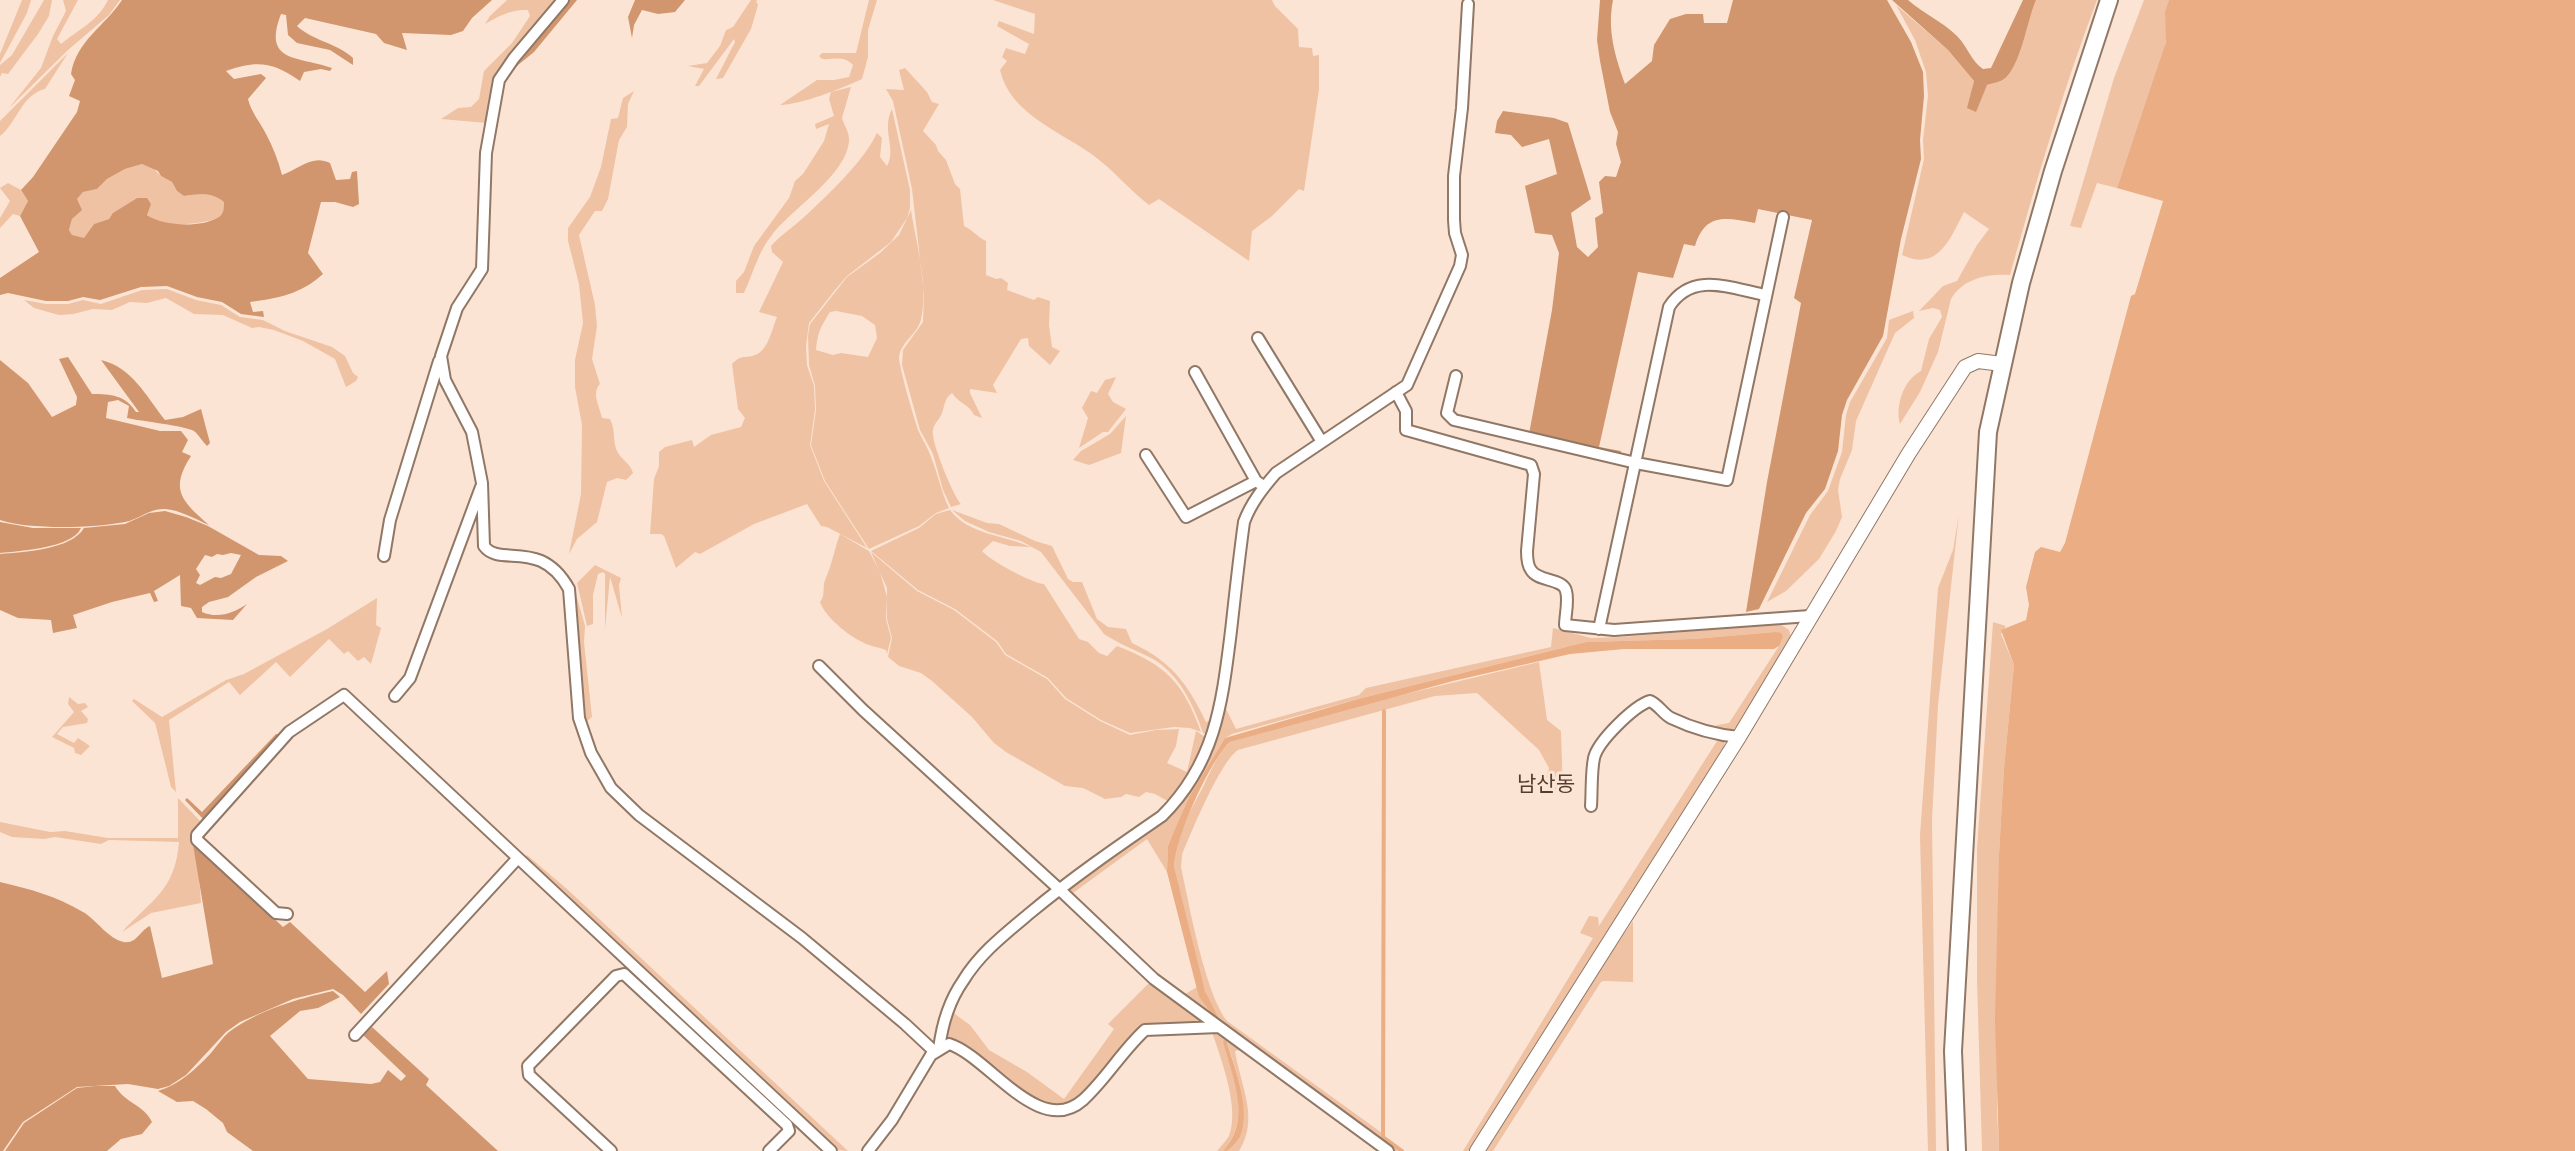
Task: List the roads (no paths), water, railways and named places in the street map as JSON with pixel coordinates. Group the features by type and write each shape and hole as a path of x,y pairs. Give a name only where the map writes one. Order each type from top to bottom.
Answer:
{"highway":[{"path":"1957,1151 1953,1051 1988,432 2002,364 2053,171 2109,0"}],"main road":[{"path":"1477,1151 1739,736 1909,453 1965,367 1978,361 2002,364"}],"street":[{"path":"384,556 390,520 457,308 482,269 484,259 482,216 486,153 499,80 527,41 562,0"},
{"path":"1146,455 1186,518 1260,483 1407,385 1460,266 1462,255 1455,233 1454,176 1462,108 1468,4"},
{"path":"1456,376 1447,413 1454,420 1636,463 1726,480 1783,217"},
{"path":"1599,629 1669,307 1685,289 1695,285 1712,285 1765,295"},
{"path":"1258,338 1322,442"},
{"path":"441,356 445,380 472,432 482,483 483,540 487,550 541,559 557,571 568,589 579,718 591,753 611,788 647,821 802,938 937,1051"},
{"path":"1195,372 1260,483"},
{"path":"1396,392 1406,411 1406,430 1532,465 1534,474 1527,551 1531,571 1540,578 1562,586 1566,591 1565,625 1626,629 1810,616"},
{"path":"395,696 410,678 482,483"},
{"path":"868,1151 892,1120 937,1051 948,1011 962,982 987,949 1059,889 1162,816 1204,760 1223,701 1244,522 1260,483"},
{"path":"819,666 863,710 1059,889 1154,980 1388,1151"},
{"path":"287,914 276,913 197,840 196,836 289,732 344,695 831,1151"},
{"path":"1591,806 1594,757 1614,729 1642,703 1650,700 1659,705 1669,717 1722,735 1739,736"},
{"path":"355,1035 517,859"},
{"path":"611,1151 529,1074 528,1066 616,976 624,974 787,1125 789,1131 769,1151"},
{"path":"937,1051 950,1044 960,1047 999,1081 1040,1106 1054,1111 1069,1109 1084,1099 1145,1030 1219,1027"}],"waterway":[{"path":"1384,711 1383,1137 1402,1151"}],"district":[{"name":"남산동","path":"1546,785"}]}
